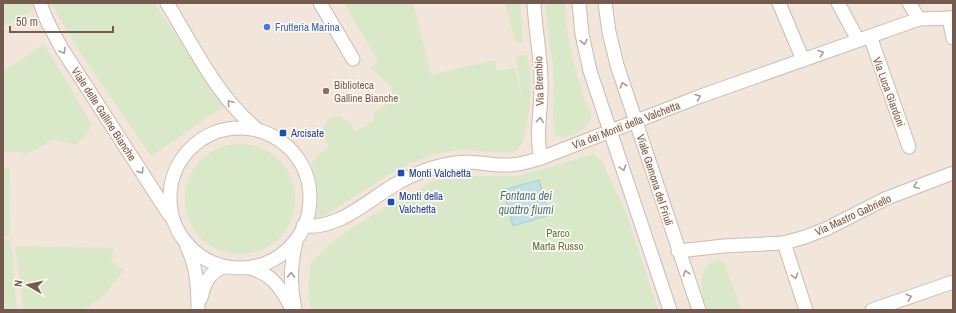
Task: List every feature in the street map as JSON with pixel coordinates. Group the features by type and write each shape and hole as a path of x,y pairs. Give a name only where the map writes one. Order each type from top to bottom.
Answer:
{"street":[{"name":"Viale delle Galline Bianche","path":"40,3 47,21 62,49 174,223"},
{"path":"166,3 221,91 236,110 258,130 286,145 299,160 305,171 309,185 309,198 304,226 288,250 275,260 264,265 248,268 224,267 201,257 183,240"},
{"path":"320,3 353,59"},
{"name":"Via Brembio","path":"534,3 541,73 539,142 541,158"},
{"path":"579,3 580,24 587,57 598,95 670,310"},
{"name":"Viale Gemona del Friuli","path":"605,3 609,32 617,65 699,310"},
{"path":"779,3 803,60"},
{"name":"Via Luca Giardoni","path":"838,3 864,38 909,148"},
{"path":"909,3 919,19"},
{"path":"951,18 953,38"},
{"name":"Via dei Monti della Valchetta","path":"304,226 319,226 333,222 397,183 431,168 466,162 500,165 518,164 541,158 701,96 919,19 951,18"},
{"path":"198,310 198,287 192,259 174,223 170,201 171,186 176,171 186,154 199,142 215,133 239,128 258,130"},
{"name":"Via Mastro Gabriello","path":"678,250 784,243 819,232 887,198 953,173"},
{"path":"293,310 291,279 296,240"},
{"path":"784,243 806,310"},
{"path":"198,310 208,278 213,272 224,267"},
{"path":"248,268 265,274 277,283 293,310"},
{"path":"872,310 953,282"}],"shaded area":[{"path":"3,3 953,3 953,310 3,310"}],"green space":[{"path":"3,3 31,3 33,10 3,27"},
{"path":"51,3 154,3 224,106 151,156 80,52"},
{"path":"344,3 413,3 431,75 495,60 497,71 515,68 522,99 516,56 527,55 531,79 530,105 527,127 521,145 518,149 508,152 458,150 437,154 422,159 407,165 376,182 318,219 313,218 312,216 318,198 312,176 312,166 319,154 329,147 325,139 325,125 330,118 340,116 351,123 354,132 373,122 373,113 388,103 392,92 392,87 371,69 378,60"},
{"path":"505,3 520,3 522,43 517,42 514,37"},
{"path":"545,3 565,3 573,60 581,88 591,114 588,124 584,129 573,135 562,137 557,136 555,132 553,117 553,64"},
{"path":"44,44 91,123 89,130 75,145 53,139 24,156 23,152 3,152 3,72"},
{"path":"240,144 261,148 271,153 279,160 286,168 291,178 295,199 291,220 286,230 279,238 271,245 261,250 240,254 219,250 209,245 201,238 194,230 189,220 185,199 189,178 194,168 201,160 209,153 219,148"},
{"name":"Parco Marta Russo","path":"594,154 602,162 626,213 658,310 312,310 308,296 310,264 336,239 371,216 433,181 465,176 519,176"},
{"path":"3,168 10,168 9,236 3,237"},
{"path":"11,240 17,310 3,310 3,241"},
{"path":"15,246 114,248 111,261 124,270 102,297 83,310 24,310"},
{"path":"719,260 724,261 741,310 708,310 704,299 702,286 703,274 705,268 709,264"}],"water":[{"name":"Fontana dei quattro fiumi","path":"539,180 549,215 513,226 503,190"}],"place":[{"name":"Frutteria Marina","path":"267,27"},
{"name":"Biblioteca Galline Bianche","path":"326,91"},
{"name":"Arcisate","path":"283,133"},
{"name":"Monti Valchetta","path":"401,173"},
{"name":"Monti della Valchetta","path":"391,202"}]}
